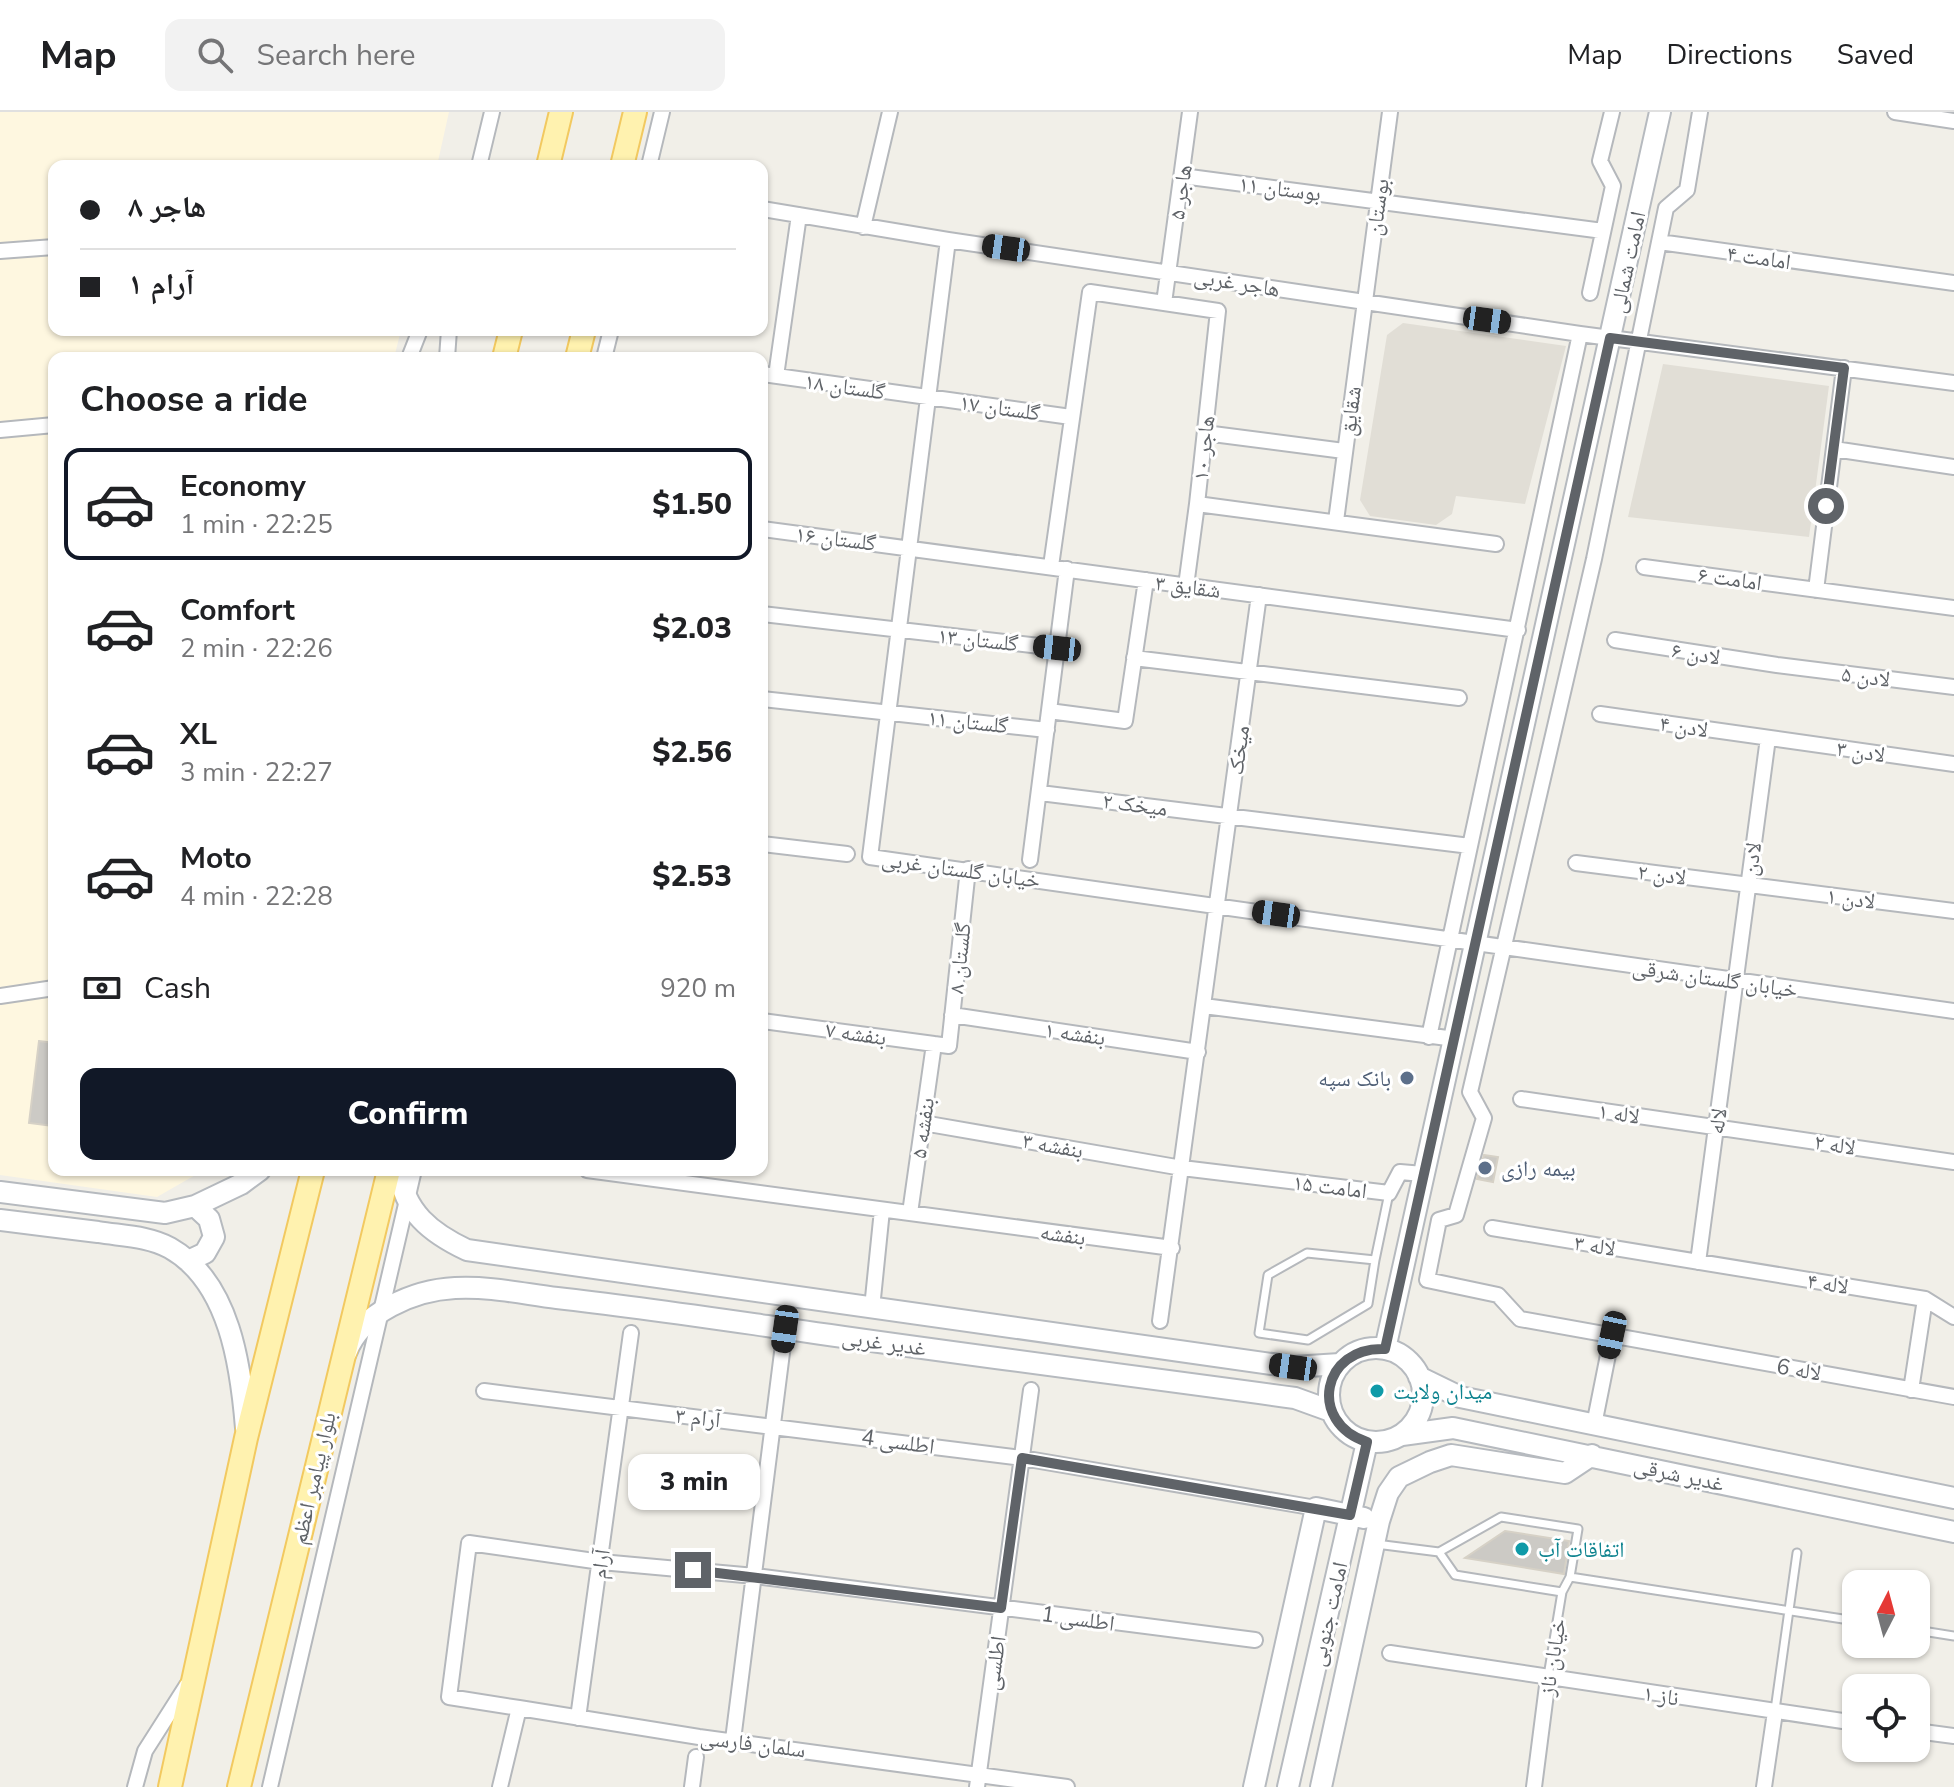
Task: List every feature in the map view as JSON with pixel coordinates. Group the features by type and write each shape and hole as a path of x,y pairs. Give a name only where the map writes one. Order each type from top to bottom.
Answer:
{"main road":[{"path":"549,160 561,112"},
{"path":"623,160 635,112"},
{"name":"امامت شمالی","path":"1385,1349 1660,112"},
{"path":"0,1192 165,1213 195,1206 252,1176"},
{"path":"170,1787 246,1438 312,1176"},
{"name":"بلوار پیامبر اعظم","path":"239,1787 388,1176"},
{"name":"غدیر غربی","path":"400,1176 401,1186 416,1213 438,1236 467,1250 1293,1367 1340,1364"},
{"path":"188,1261 205,1253 214,1237 209,1219 195,1206"},
{"path":"0,1220 141,1238 168,1247 188,1261 213,1294 234,1338 242,1380 246,1438"},
{"path":"491,1290 481,1283 478,1271 483,1260 494,1255"},
{"name":"غدیر غربی","path":"336,1383 350,1342 380,1314 400,1300 455,1288 635,1307 1295,1398 1331,1411"},
{"path":"1385,1349 1407,1360 1419,1377 1422,1404 1412,1426 1402,1435 1391,1440 1367,1442 1345,1431 1331,1411 1329,1386 1340,1364 1361,1351 1385,1349"},
{"name":"غدیر شرقی","path":"1419,1377 1460,1397 1954,1498"},
{"name":"غدیر شرقی","path":"1402,1435 1453,1428 1954,1532"},
{"name":"امامت جنوبی","path":"1288,1787 1367,1442"},
{"path":"1321,1787 1379,1521 1388,1493 1399,1477 1451,1455 1565,1473 1592,1455"},
{"path":"1254,1787 1316,1508 1379,1521"}],"street":[{"path":"480,160 492,112"},
{"path":"650,160 662,112"},
{"path":"863,227 890,112"},
{"name":"هاجر ۵","path":"1164,303 1190,112"},
{"name":"بوستان","path":"1364,302 1390,112"},
{"path":"1590,293 1613,186 1600,161 1612,112"},
{"path":"1444,1088 1470,1092 1587,589 1666,208 1687,190 1700,112"},
{"path":"1901,113 1954,121"},
{"name":"بوستان ۱۱","path":"1182,176 1603,231"},
{"name":"هاجر غربی","path":"768,210 948,240 1580,334 1954,383"},
{"path":"769,375 799,215"},
{"name":"خیابان گلستان غربی","path":"948,240 870,857 1477,943"},
{"name":"امامت ۴","path":"1659,242 1954,283"},
{"path":"0,251 48,247"},
{"path":"1051,566 1090,292 1164,303"},
{"name":"شقایق","path":"1336,521 1364,302"},
{"name":"هاجر ۱۰","path":"1164,303 1218,311 1186,586"},
{"path":"1429,1037 1580,334"},
{"path":"1816,590 1844,368"},
{"name":"گلستان ۱۸","path":"769,375 928,398"},
{"name":"گلستان ۱۷","path":"928,398 1071,417"},
{"path":"0,430 48,426"},
{"path":"1205,433 1344,451"},
{"path":"1834,449 1954,467"},
{"path":"1197,504 1496,544"},
{"name":"گلستان ۱۶","path":"768,530 1051,566"},
{"name":"شقایق ۳","path":"1051,566 1518,630"},
{"name":"امامت ۶","path":"1644,567 1954,608"},
{"path":"1030,860 1067,569"},
{"path":"1049,711 1125,721 1146,580"},
{"name":"میخک","path":"1217,905 1259,595"},
{"name":"گلستان ۱۳","path":"768,615 1057,648"},
{"name":"لادن ۶","path":"1615,640 1777,665"},
{"path":"1134,658 1459,698"},
{"name":"لادن ۵","path":"1777,665 1954,687"},
{"name":"گلستان ۱۱","path":"768,700 1047,730"},
{"name":"لادن ۴","path":"1600,714 1768,738"},
{"name":"لادن ۳","path":"1768,738 1954,764"},
{"name":"لادن","path":"1735,981 1768,738"},
{"name":"میخک ۲","path":"1040,793 1470,846"},
{"path":"768,845 847,854"},
{"name":"لادن ۲","path":"1576,863 1748,885"},
{"name":"گلستان ۸","path":"942,1045 952,1015 968,869"},
{"name":"لادن ۱","path":"1748,885 1954,911"},
{"path":"1160,1321 1217,905"},
{"name":"خیابان گلستان شرقی","path":"1477,943 1954,1011"},
{"name":"لاله","path":"1698,1262 1735,981"},
{"path":"0,996 48,989"},
{"path":"1204,1006 1455,1039"},
{"name":"بنفشه ۱","path":"952,1015 1198,1052"},
{"name":"بنفشه ۷","path":"768,1022 942,1045"},
{"name":"بنفشه ۵","path":"910,1213 923,1123 942,1045"},
{"name":"لاله 6","path":"1470,1092 1484,1118 1456,1215 1439,1220 1427,1280 1498,1295 1520,1319 1954,1397"},
{"name":"لاله ۱","path":"1521,1099 1716,1126"},
{"name":"بنفشه ۳","path":"923,1123 1182,1168 1273,1179"},
{"name":"لاله ۲","path":"1716,1126 1954,1162"},
{"name":"امامت ۱۵","path":"1273,1179 1389,1193 1400,1172 1423,1174"},
{"path":"270,1787 413,1176"},
{"name":"بنفشه","path":"643,1176 1172,1248"},
{"path":"872,1308 882,1210"},
{"name":"لاله ۳","path":"1492,1228 1698,1262"},
{"name":"لاله ۴","path":"1698,1262 1925,1299 1954,1317"},
{"path":"1911,1390 1925,1299"},
{"path":"733,1740 785,1329"},
{"name":"آرام","path":"578,1718 631,1333"},
{"path":"1594,1425 1612,1335"},
{"name":"اطلسی","path":"978,1781 1031,1390"},
{"name":"آرام ۳","path":"484,1391 773,1424"},
{"name":"اطلسی 4","path":"773,1424 1022,1458 1316,1508"},
{"name":"اطلسی 1","path":"469,1543 601,1562 755,1576 1255,1640"},
{"name":"سلمان فارسی","path":"469,1543 449,1697 978,1781 1067,1787"},
{"name":"ناز ۱","path":"1390,1653 1842,1721"},
{"path":"135,1787 145,1751 196,1671"},
{"name":"خیابان ناز","path":"1534,1787 1548,1678"},
{"path":"500,1787 519,1708"},
{"path":"1764,1787 1775,1712"},
{"path":"1930,1733 1954,1736"},
{"path":"692,1787 696,1757"}],"lane":[{"path":"1375,1260 1307,1253 1268,1275 1259,1333 1308,1340 1368,1304 1389,1193"},
{"name":"خیابان ناز","path":"1439,1552 1501,1517 1578,1529 1570,1577 1562,1592 1548,1678"},
{"path":"1374,1543 1439,1552 1455,1575 1562,1592"},
{"path":"1775,1712 1797,1553"},
{"path":"1570,1577 1842,1619"},
{"path":"1930,1632 1954,1636"}],"shaded area":[{"path":"0,112 449,112 438,160 48,160 48,336 400,336 396,352 48,352 48,1176 194,1176 157,1197 0,1175"},
{"path":"1403,323 1566,346 1525,504 1456,496 1452,514 1436,525 1370,516 1360,500 1387,335"},
{"path":"1663,364 1829,386 1809,537 1628,517"}],"building":[{"path":"39,1041 48,1042 48,1125 29,1123"},
{"name":"بیمه رازی","path":"1484,1155 1498,1157 1493,1182 1477,1179"},
{"name":"اتفاقات آب","path":"1505,1531 1569,1541 1564,1574 1465,1558"}],"place":[{"name":"بانک سپه","path":"1407,1078"},
{"name":"بیمه رازی","path":"1485,1168"},
{"name":"میدان ولایت","path":"1377,1391"},
{"name":"اتفاقات آب","path":"1522,1549"}],"route":[{"path":"693,1570 1001,1608 1022,1458 1350,1515 1367,1442 1355,1438 1336,1422 1331,1411 1329,1386 1340,1364 1349,1356 1373,1348 1385,1349 1610,338 1844,368 1826,506"}]}
